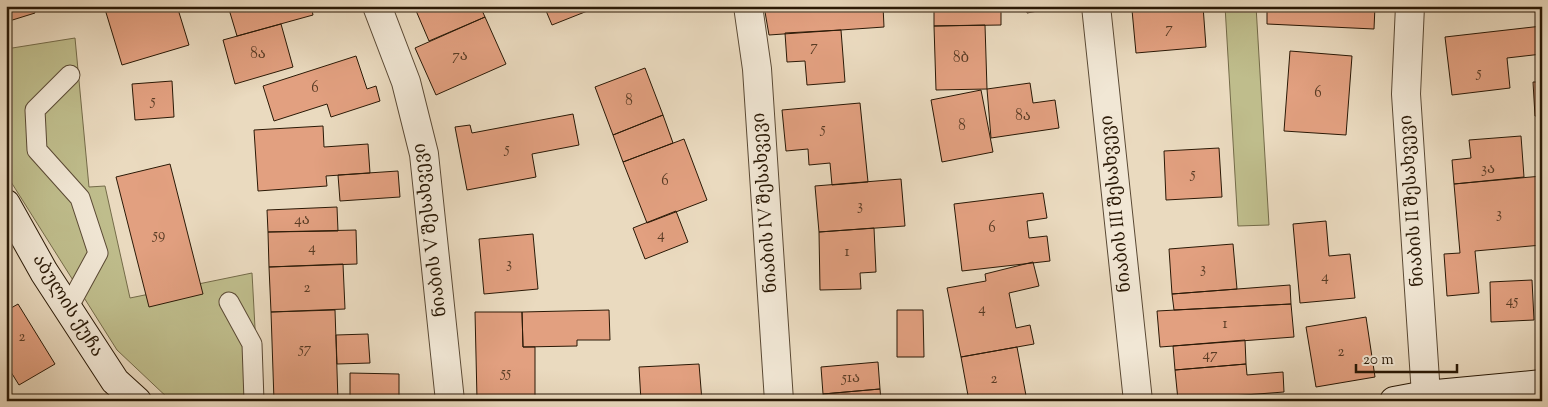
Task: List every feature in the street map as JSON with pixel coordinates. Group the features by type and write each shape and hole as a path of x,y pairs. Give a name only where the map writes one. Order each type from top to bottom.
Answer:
{"street":[{"name":"ნიაბის V შესახვევი","path":"377,6 406,82 424,154 450,401"},
{"name":"ნიაბის IV შესახვევი","path":"748,6 757,69 779,401"},
{"name":"ნიაბის III შესახვევი","path":"1096,6 1138,401"},
{"name":"ნიაბის II შესახვევი","path":"1410,6 1406,94 1426,395"},
{"name":"აბულის ქუჩა","path":"6,204 44,272 115,381 137,401"},
{"path":"1394,401 1426,395 1542,384"}],"lane":[{"path":"68,308 98,254 80,198 37,150 35,110 70,75"},
{"path":"230,302 252,344 254,401"}],"shaded area":[{"path":"1225,6 1256,6 1269,225 1238,226"},
{"path":"75,38 89,187 105,186 130,298 252,273 259,401 171,401 117,350 6,174 6,49"}],"building":[{"path":"6,6 33,6 35,13 6,22"},
{"path":"104,6 177,6 189,45 122,65"},
{"path":"228,6 311,6 313,15 237,36"},
{"path":"414,6 480,6 485,17 429,41"},
{"path":"544,6 600,6 552,25"},
{"path":"764,6 883,6 884,27 769,35"},
{"path":"934,6 1001,6 1001,25 934,26"},
{"path":"1026,6 1064,6 1027,13"},
{"path":"1203,6 1206,47 1136,53 1132,10"},
{"path":"1267,6 1375,6 1374,29 1267,24"},
{"path":"485,17 506,64 436,95 415,48"},
{"path":"281,24 293,67 235,84 223,40"},
{"path":"985,25 987,89 936,90 934,26"},
{"path":"1542,26 1542,54 1507,58 1510,88 1452,95 1445,37"},
{"path":"841,30 845,82 807,85 805,61 787,62 785,33"},
{"path":"1290,51 1352,56 1346,135 1284,131"},
{"path":"356,56 367,89 376,86 380,101 331,117 327,104 274,121 263,86"},
{"path":"645,68 663,115 613,135 595,87"},
{"path":"172,81 174,117 135,120 132,84"},
{"path":"1533,82 1542,82 1542,116 1535,116"},
{"path":"1030,83 1033,103 1055,100 1059,128 991,138 987,89"},
{"path":"981,90 993,152 942,162 931,100"},
{"path":"860,103 868,182 832,185 830,163 809,165 808,149 786,151 782,110"},
{"path":"573,114 579,145 532,154 536,177 467,190 455,127 470,125 472,133"},
{"path":"663,115 673,143 623,162 613,135"},
{"path":"323,126 324,147 368,144 370,173 326,176 327,186 258,191 254,130"},
{"path":"1521,136 1524,177 1454,184 1452,160 1471,158 1469,140"},
{"path":"684,139 707,200 647,223 623,162"},
{"path":"1219,148 1222,197 1166,200 1164,151"},
{"path":"170,164 203,294 149,307 116,177"},
{"path":"398,171 400,197 340,201 338,175"},
{"path":"1542,176 1542,245 1475,251 1479,293 1447,296 1444,254 1460,253 1454,184"},
{"path":"901,179 905,226 819,232 815,186"},
{"path":"1043,193 1047,218 1027,221 1029,238 1047,236 1050,261 962,271 954,204"},
{"path":"337,207 338,231 268,232 267,210"},
{"path":"676,211 688,242 645,259 633,228"},
{"path":"1326,221 1329,256 1350,254 1355,298 1300,303 1293,224"},
{"path":"874,228 876,272 860,273 861,289 820,290 819,232"},
{"path":"356,230 357,264 269,267 268,232"},
{"path":"533,234 538,289 484,294 479,239"},
{"path":"1233,244 1237,289 1172,294 1169,249"},
{"path":"1033,262 1039,286 1009,293 1016,328 1030,325 1034,344 961,357 947,288 986,281 985,274"},
{"path":"343,264 345,309 271,312 269,267"},
{"path":"1532,280 1534,320 1491,322 1490,282"},
{"path":"1290,285 1291,304 1174,310 1172,294"},
{"path":"18,304 55,364 19,385 6,364 6,311"},
{"path":"1291,304 1294,337 1160,347 1157,311"},
{"path":"335,310 338,401 274,401 271,312"},
{"path":"609,310 610,340 577,340 577,346 523,347 522,312"},
{"path":"897,310 923,310 924,357 897,357"},
{"path":"475,312 522,312 523,347 535,347 535,398 477,399"},
{"path":"1366,317 1375,377 1316,387 1306,327"},
{"path":"368,334 370,363 337,364 336,335"},
{"path":"1245,340 1246,364 1175,370 1173,346"},
{"path":"1017,347 1027,401 969,401 961,357"},
{"path":"878,362 880,389 823,394 821,367"},
{"path":"699,364 702,401 641,401 639,367"},
{"path":"1246,364 1247,375 1283,372 1284,392 1178,400 1175,370"},
{"path":"350,373 399,374 399,401 350,400"},
{"path":"880,389 881,401 824,401 823,394"}]}
